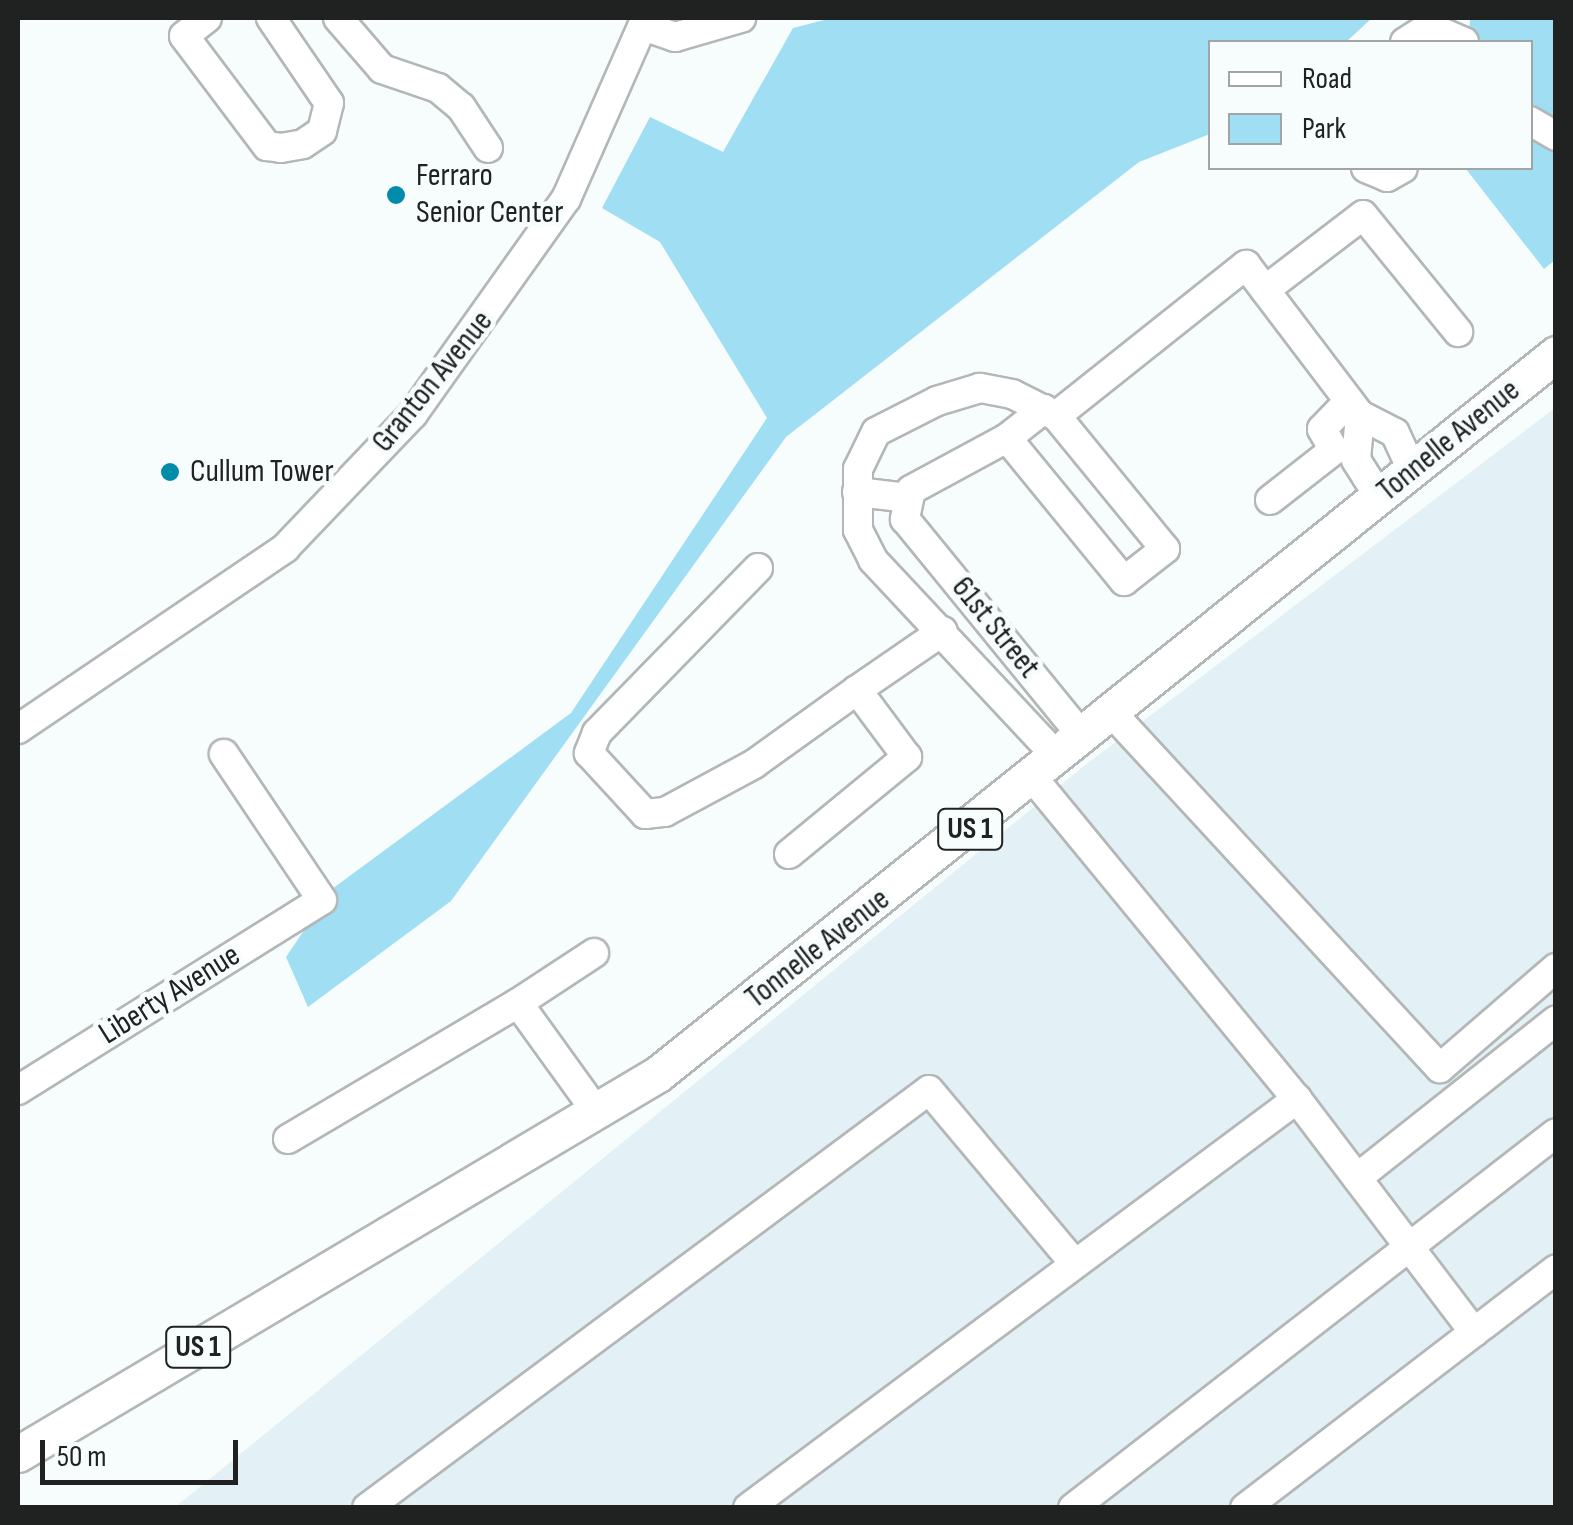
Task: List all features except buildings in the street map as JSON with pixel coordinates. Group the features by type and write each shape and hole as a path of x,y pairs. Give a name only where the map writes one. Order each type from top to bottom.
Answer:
{"main road":[{"name":"Tonnelle Avenue","path":"26,1444 674,1062 1113,714 1556,354"}],"street":[{"path":"207,18 184,36 266,146 281,148 303,144 322,131 329,103 271,18"},
{"path":"338,18 382,69 438,88 461,107 488,148"},
{"path":"644,22 674,37 741,18"},
{"name":"Granton Avenue","path":"18,728 285,548 414,414 566,200 644,22"},
{"path":"1408,40 1429,27 1459,40"},
{"path":"1533,123 1556,136"},
{"path":"1371,170 1387,176 1398,170"},
{"path":"1265,290 1363,215 1458,332"},
{"path":"857,492 906,508 918,484 1050,412 1246,265 1355,408 1395,434 1413,472"},
{"path":"1007,438 1124,581 1165,549 1050,412 980,388 937,401 876,432 858,468 857,492 858,530 873,560 1058,758 1296,1100 1474,1332"},
{"path":"1355,408 1356,460 1380,498"},
{"path":"1270,500 1334,450 1322,429 1355,408"},
{"name":"61st Street","path":"906,508 986,617 1058,758"},
{"path":"758,568 597,733 589,752 646,814 665,812 754,764 857,690 986,617"},
{"path":"789,854 907,757 857,690"},
{"path":"1113,714 1440,1068 1556,968"},
{"name":"Liberty Avenue","path":"18,1090 322,900 224,754"},
{"path":"288,1139 518,1003 594,953"},
{"path":"518,1003 596,1111"},
{"path":"1357,1178 1556,1020"},
{"path":"367,1508 929,1090 1075,1264"},
{"path":"748,1508 1296,1100"},
{"path":"1073,1508 1556,1132"},
{"path":"1245,1508 1556,1269"}],"shaded area":[{"path":"1555,408 1555,1507 174,1508 1084,766"}],"green space":[{"path":"832,18 1372,18 1348,40 1208,40 1208,135 1139,162 786,437 451,901 308,1007 286,957 332,889 571,713 767,418 660,242 602,208 650,117 723,152 793,28"},
{"path":"1470,18 1555,18 1555,260 1544,269 1467,170 1533,170 1533,40 1469,40"}],"place":[{"name":"Ferraro Senior Center","path":"396,195"},
{"name":"Cullum Tower","path":"170,472"}]}
